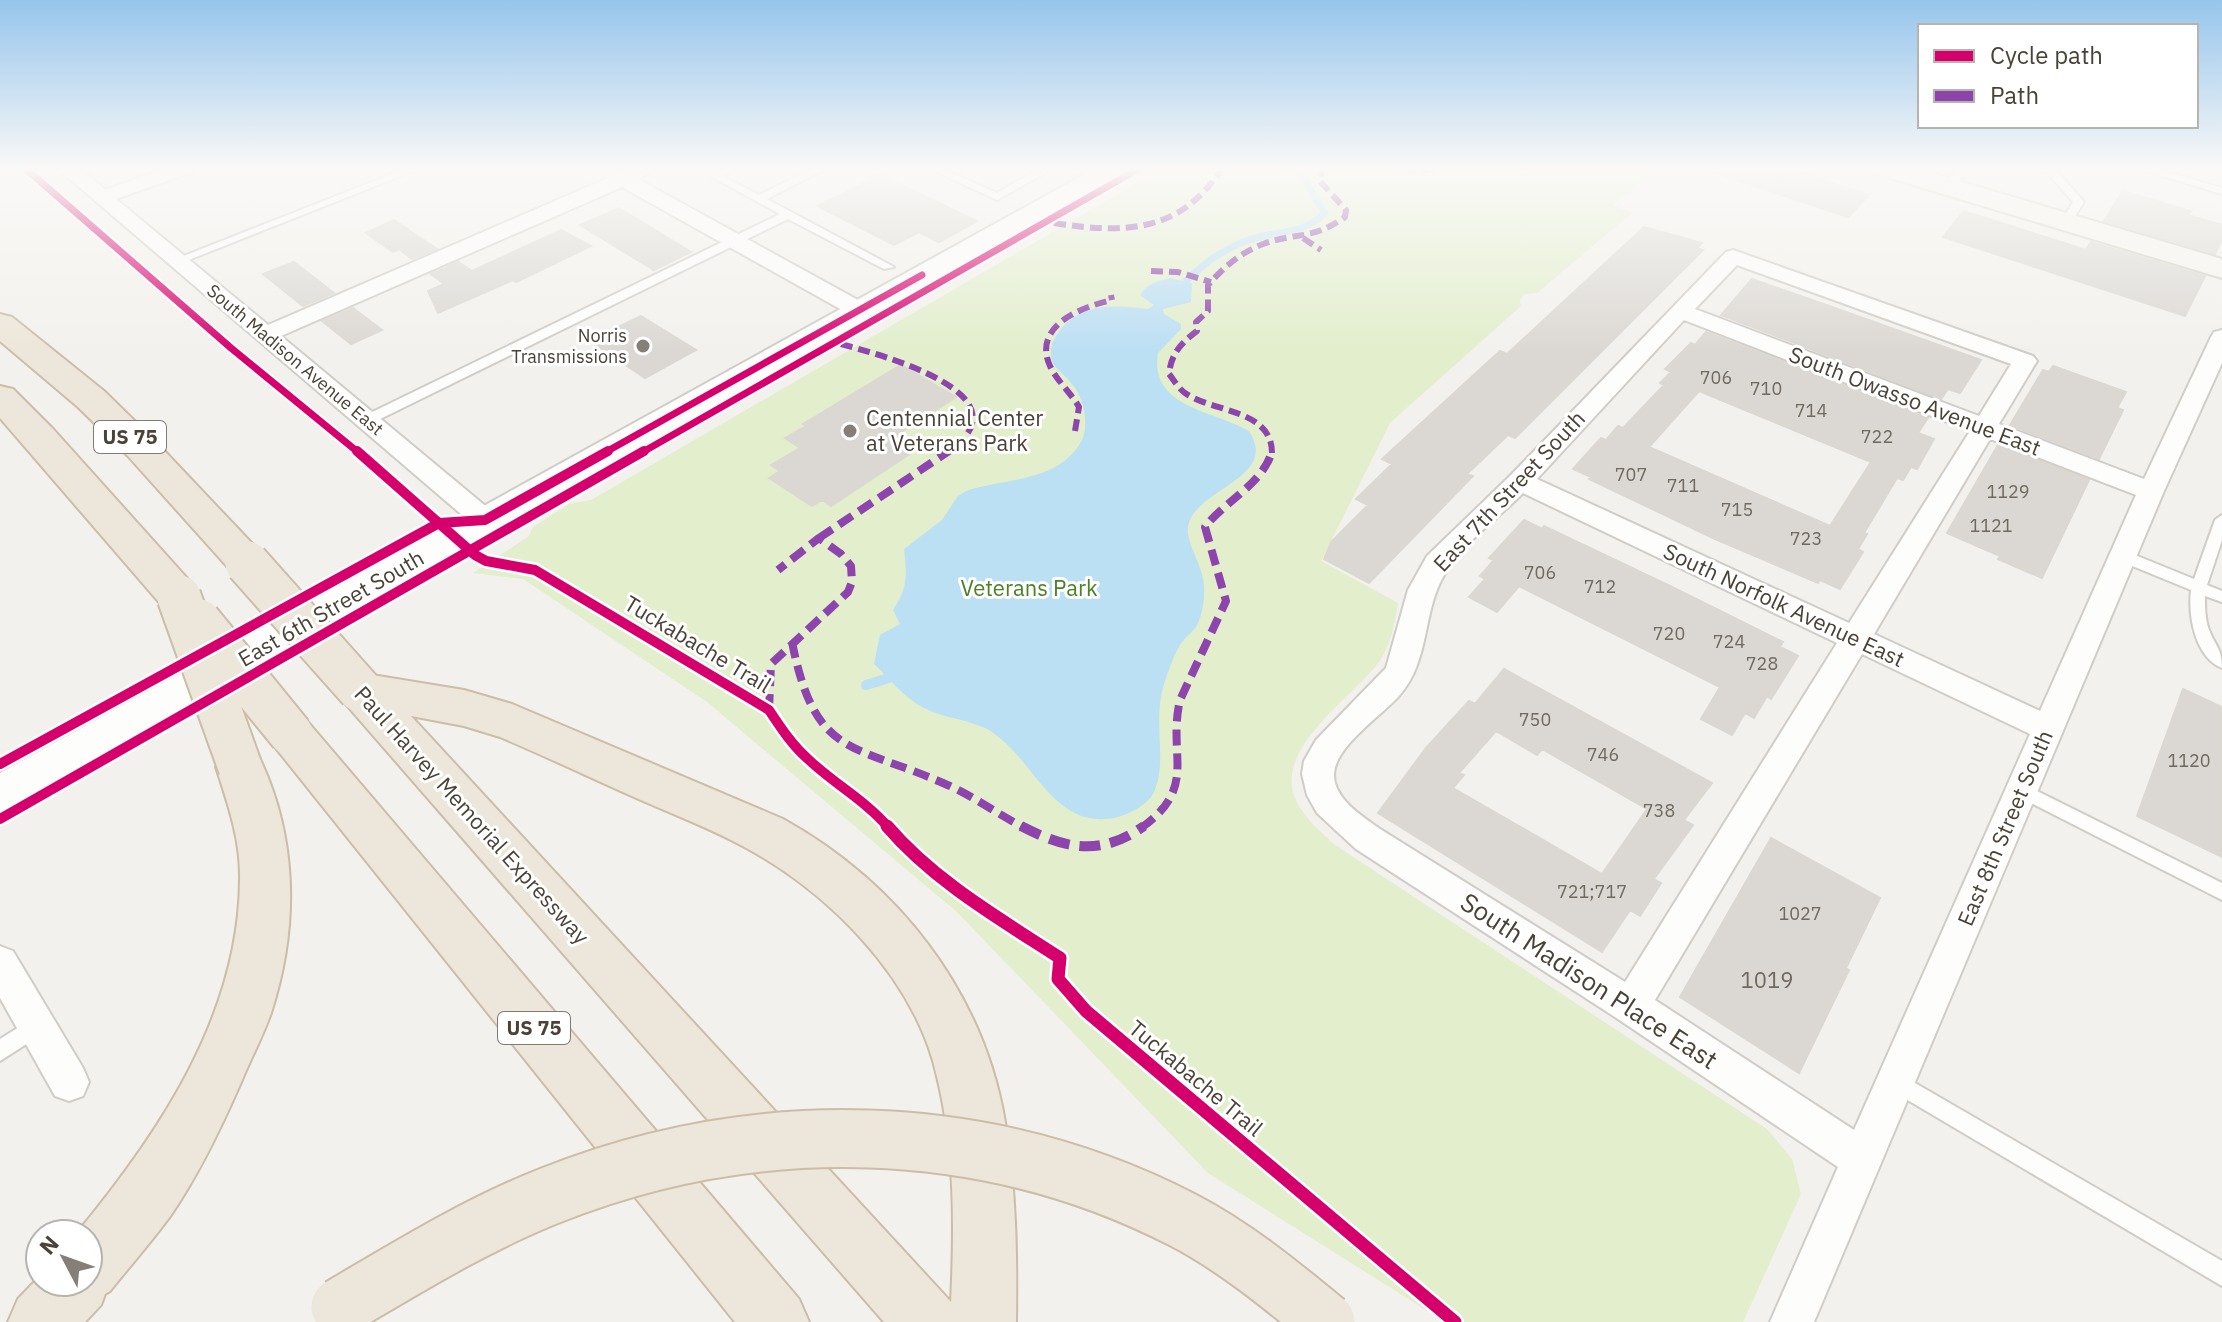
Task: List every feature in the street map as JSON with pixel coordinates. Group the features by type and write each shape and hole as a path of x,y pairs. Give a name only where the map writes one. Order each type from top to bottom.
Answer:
{"highway":[{"name":"Paul Harvey Memorial Expressway","path":"0,324 81,390 121,428 247,563 927,1322"},
{"name":"US 75","path":"0,397 40,437 179,597 776,1322"},
{"path":"104,1249 150,1192 206,1096 243,1014 263,941 266,878 259,823 179,597"},
{"path":"360,690 495,717 731,818 798,852 843,886 877,919 904,948 933,993 955,1042 977,1112 985,1184 987,1247 983,1322"},
{"path":"327,1314 493,1221 605,1176 675,1158 772,1139 869,1135 958,1144 1020,1158 1095,1183 1183,1221 1278,1283 1326,1322"},
{"path":"41,1322 63,1298"}],"main road":[{"path":"2092,230 2222,269"}],"street":[{"name":"South Madison Avenue East","path":"139,230 485,520"},
{"path":"265,335 507,230"},
{"path":"714,230 859,310"},
{"name":"East 6th Street South","path":"0,794 1003,230"},
{"name":"East 7th Street South","path":"1322,796 1318,772 1328,748 1396,678 1411,648 1422,585 1437,564 1733,256 2025,361 1985,427"},
{"name":"South Owasso Avenue East","path":"1680,311 2151,491"},
{"name":"East 8th Street South","path":"1795,1320 2151,491 2221,342"},
{"path":"1631,1006 1985,427"},
{"name":"South Norfolk Avenue East","path":"1520,481 2048,729"},
{"name":"South Madison Place East","path":"1322,796 1343,821 1368,839 1631,1006 1862,1159"},
{"path":"0,963 69,1082"}],"lane":[{"path":"177,261 257,230"},
{"path":"367,420 755,230"},
{"path":"816,230 888,267"},
{"path":"2222,520 2199,587 2196,617 2200,634 2222,662"},
{"path":"2125,557 2222,597"},
{"path":"2021,790 2222,892"},
{"path":"0,1051 35,1027"},
{"path":"1896,1082 2222,1274"}],"green space":[{"name":"Veterans Park","path":"1057,230 1612,230 1537,293 1525,294 1520,300 1521,306 1390,423 1321,561 1398,603 1392,634 1379,662 1305,742 1292,779 1295,798 1303,812 1335,845 1767,1129 1792,1159 1801,1194 1743,1322 1445,1322 1208,1173 957,912 707,702 523,579 473,573 528,537 533,527 569,504 591,500"}],"water":[{"path":"1170,278 1192,283 1191,302 1163,309 1164,314 1181,324 1181,329 1158,353 1158,371 1164,385 1187,405 1249,431 1256,448 1253,462 1243,474 1200,506 1191,519 1188,534 1203,579 1203,602 1198,623 1180,645 1164,684 1159,713 1160,767 1154,792 1145,803 1130,812 1098,819 1078,815 1061,804 1004,741 987,729 917,704 874,664 880,635 900,624 893,610 905,581 904,549 942,520 958,496 966,491 1044,472 1071,455 1081,442 1085,428 1082,404 1076,390 1052,360 1052,346 1059,332 1077,315 1088,310 1111,307 1148,309 1154,305 1140,295 1152,284"}],"building":[{"path":"373,230 408,230 437,249 412,259 399,249 393,252 366,233"},
{"path":"561,230 591,246 516,282 513,280 438,313 428,291 444,284 431,274 458,262 472,271"},
{"path":"588,230 654,230 691,252 654,270"},
{"path":"864,230 961,230 939,242 919,232 894,245"},
{"path":"1641,230 1654,230 1702,243 1697,248 1703,250 1515,438 1508,435 1467,474 1473,476 1369,583 1324,559 1331,542 1368,505 1356,499 1392,464 1382,459 1500,351 1507,354"},
{"path":"1949,230 2022,230 2086,250 2091,242 2205,276 2185,316 1943,237"},
{"path":"2133,230 2222,230 2222,239 2215,254"},
{"path":"294,262 334,293 303,306 263,274"},
{"path":"1752,279 1981,360 1960,393 1948,389 1941,399 1721,315"},
{"path":"353,308 382,330 351,344 322,321"},
{"name":"Norris Transmissions","path":"641,316 696,350 645,378 590,341"},
{"path":"1706,332 1928,418 1918,433 1934,439 1917,469 1911,467 1903,480 1897,478 1864,533 1867,534 1858,549 1863,552 1840,589 1820,580 1818,583 1715,539 1573,469 1601,438 1606,440 1618,426 1623,428 1664,385 1660,383 1671,372 1665,369 1691,343 1695,345","holes":["1699,391 1871,462 1830,526 1649,447"]},
{"name":"Centennial Center at Veterans Park","path":"901,365 956,397 895,436 917,449 831,506 822,500 812,506 769,478 780,471 771,465 800,448 785,438"},
{"path":"2053,366 2126,392 2117,408 2123,410 2099,459 2010,425 2043,370 2049,372"},
{"path":"1998,445 2089,480 2042,578 1947,533"},
{"path":"1524,520 1542,529 1544,526 1783,642 1780,647 1798,656 1771,699 1767,696 1754,718 1745,713 1732,735 1701,719 1720,687 1519,586 1497,612 1469,597 1485,579 1480,576 1494,560 1489,558"},
{"path":"1504,669 1712,783 1684,820 1693,825 1654,879 1661,883 1640,916 1630,910 1602,952 1378,813 1426,748 1469,701 1475,704","holes":["1496,731 1537,755 1542,749 1647,809 1602,874 1453,788 1464,775 1459,773"]},
{"path":"2183,689 2222,707 2222,857 2137,816"},
{"path":"1771,838 1880,898 1799,1073 1680,997"}],"waterway":[{"path":"1186,281 1209,261 1235,245 1293,230"},
{"path":"866,685 889,678"}],"marked path":[{"path":"792,642 812,706 837,739 856,751 942,782 1045,838 1071,846 1098,847 1126,839 1155,818 1168,803 1178,775 1176,716 1180,700 1226,601 1205,527 1266,467 1272,454 1272,440 1263,425 1184,393 1169,374 1171,360 1181,344 1197,331 1196,322 1208,311 1208,285 1230,261 1263,244 1328,230"},
{"path":"1303,238 1321,250"},
{"path":"1151,271 1178,272 1211,282"},
{"path":"1075,431 1079,407 1050,366 1045,352 1047,340 1062,320 1087,307 1112,300 1111,295"},
{"path":"819,538 963,442 973,422 969,404 955,388 908,364 841,344"},
{"path":"769,710 771,664 848,592 852,582 851,566 847,560 819,538 778,570"}],"cycle path":[{"name":"Tuckabache Trail","path":"96,230 231,348 402,488 475,555 486,561 535,570 769,710 789,740 808,760 870,806 906,848 981,906 1060,958 1058,979 1086,1011 1455,1322"},
{"path":"0,819 1032,230"},
{"path":"0,764 439,523 485,520 922,275"}],"place":[{"name":"Norris Transmissions","path":"643,346"},
{"name":"Centennial Center at Veterans Park","path":"850,431"}]}
